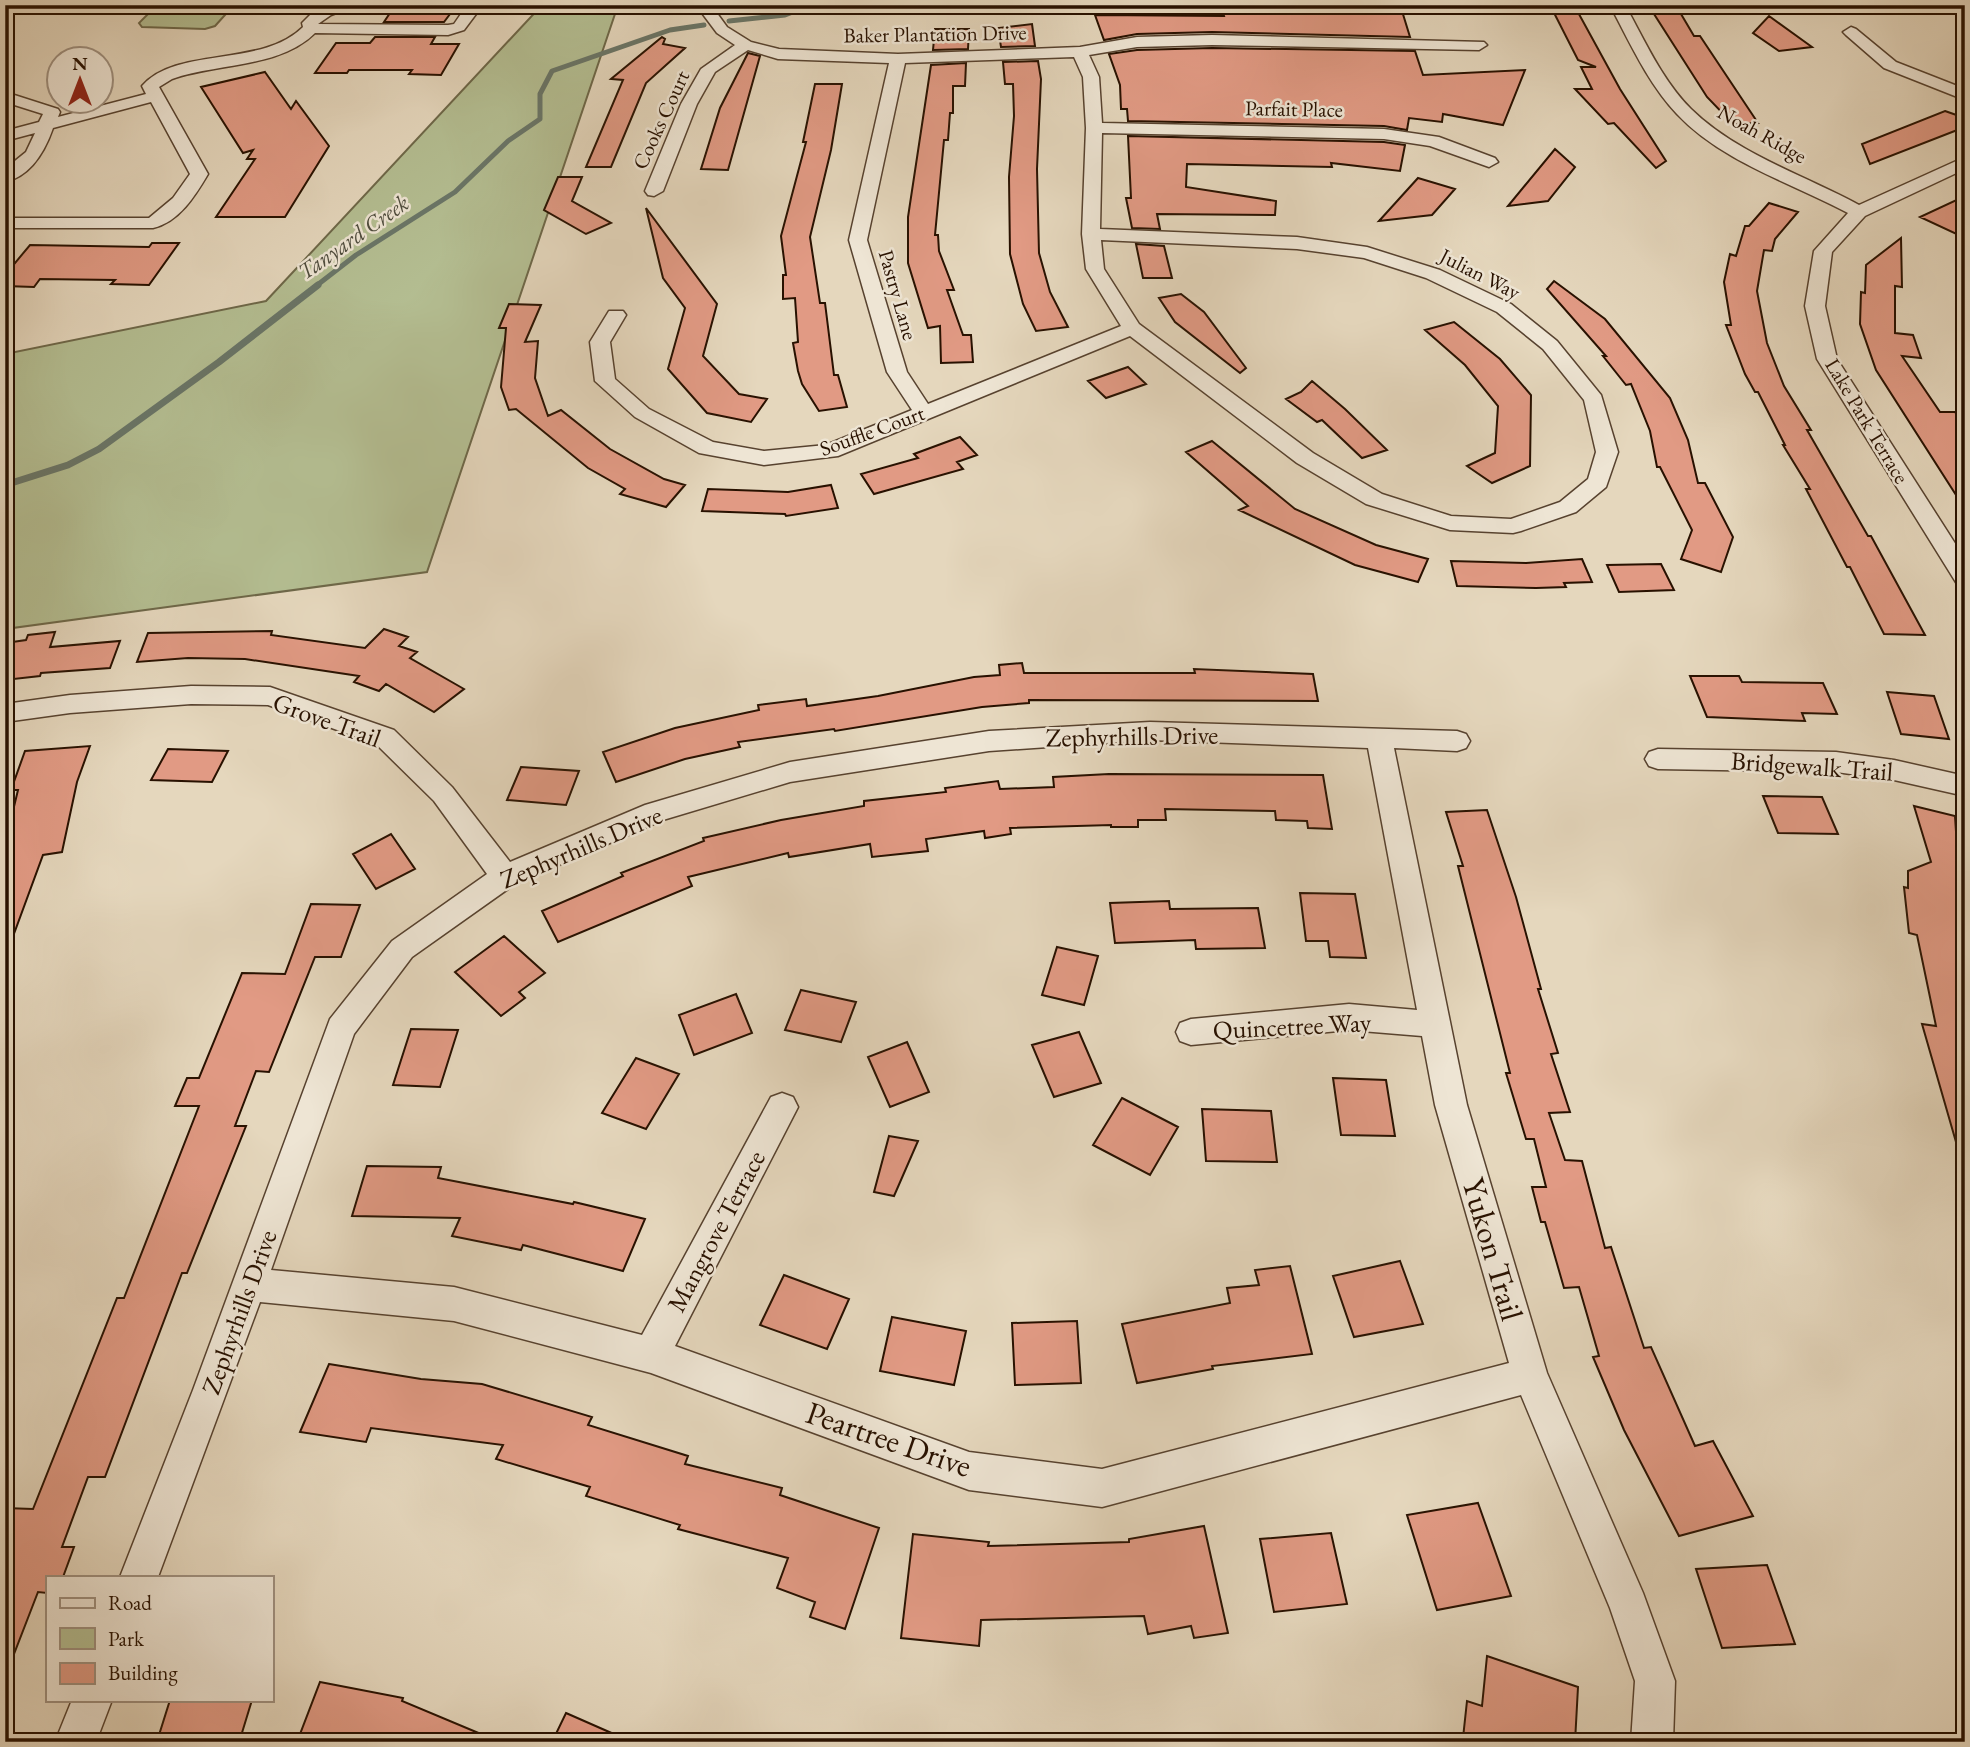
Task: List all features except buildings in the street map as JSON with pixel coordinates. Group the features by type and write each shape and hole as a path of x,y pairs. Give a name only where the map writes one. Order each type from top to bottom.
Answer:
{"street":[{"name":"Baker Plantation Drive","path":"703,5 722,30 746,45 778,54 898,59 1080,52 1138,42 1199,40 1479,45"},
{"name":"Noah Ridge","path":"1616,5 1665,88 1698,124 1767,166 1858,212"},
{"path":"5,223 153,223 168,216 188,194 199,174 150,86 167,74 281,48 306,36 311,27 310,23 317,16 327,10 344,6 466,6 472,10 458,27 448,30 311,27"},
{"path":"1851,32 1890,65 1965,96"},
{"name":"Cooks Court","path":"654,191 689,103 709,69 746,45"},
{"name":"Julian Way","path":"1080,52 1091,77 1094,128 1091,234 1095,269 1132,328 1305,458 1374,499 1450,523 1513,526 1568,507 1598,482 1608,452 1594,399 1550,345 1504,308 1433,274 1367,253 1297,243 1091,234"},
{"name":"Pastry Lane","path":"898,59 858,240 897,372 924,413"},
{"path":"5,136 156,96"},
{"path":"5,97 52,112 40,145 30,159 5,177"},
{"path":"5,105 36,117 46,124"},
{"path":"5,114 46,124"},
{"name":"Parfait Place","path":"1094,128 1384,134 1433,141 1489,162"},
{"name":"Lake Park Terrace","path":"1965,162 1858,212 1824,251 1815,306 1826,359 1965,578"},
{"name":"Souffle Court","path":"616,315 600,342 605,381 642,413 707,448 764,458 830,451 1132,328"},
{"name":"Grove Trail","path":"5,713 70,704 191,695 270,696 385,737 443,794 505,876"},
{"name":"Zephyrhills Drive","path":"139,1576 341,1028 402,949 505,876 655,812 790,772 989,741 1150,732 1457,741"},
{"name":"Yukon Trail","path":"1379,739 1451,1105 1530,1375 1629,1607 1655,1681 1653,1742"},
{"name":"Bridgewalk Trail","path":"1658,758 1836,762 1894,770 1965,786"},
{"name":"Quincetree Way","path":"1191,1032 1349,1017 1435,1024"},
{"name":"Mangrove Terrace","path":"651,1355 782,1107"},
{"name":"Peartree Drive","path":"249,1284 454,1304 651,1355 969,1471 1102,1488 1530,1375"},
{"path":"75,1742 91,1702"}],"green space":[{"path":"157,5 234,5 215,26 205,29 142,27 139,23"},
{"path":"542,5 618,5 427,572 5,629 5,354 266,301"}],"waterway":[{"name":"Tanyard Creek","path":"729,21 785,15 811,5"},
{"name":"Tanyard Creek","path":"316,286 356,255 455,192 508,141 540,119 540,94 552,71 670,30 704,25"},
{"name":"Tanyard Creek","path":"5,485 68,465 99,449 219,362 318,285"}]}
